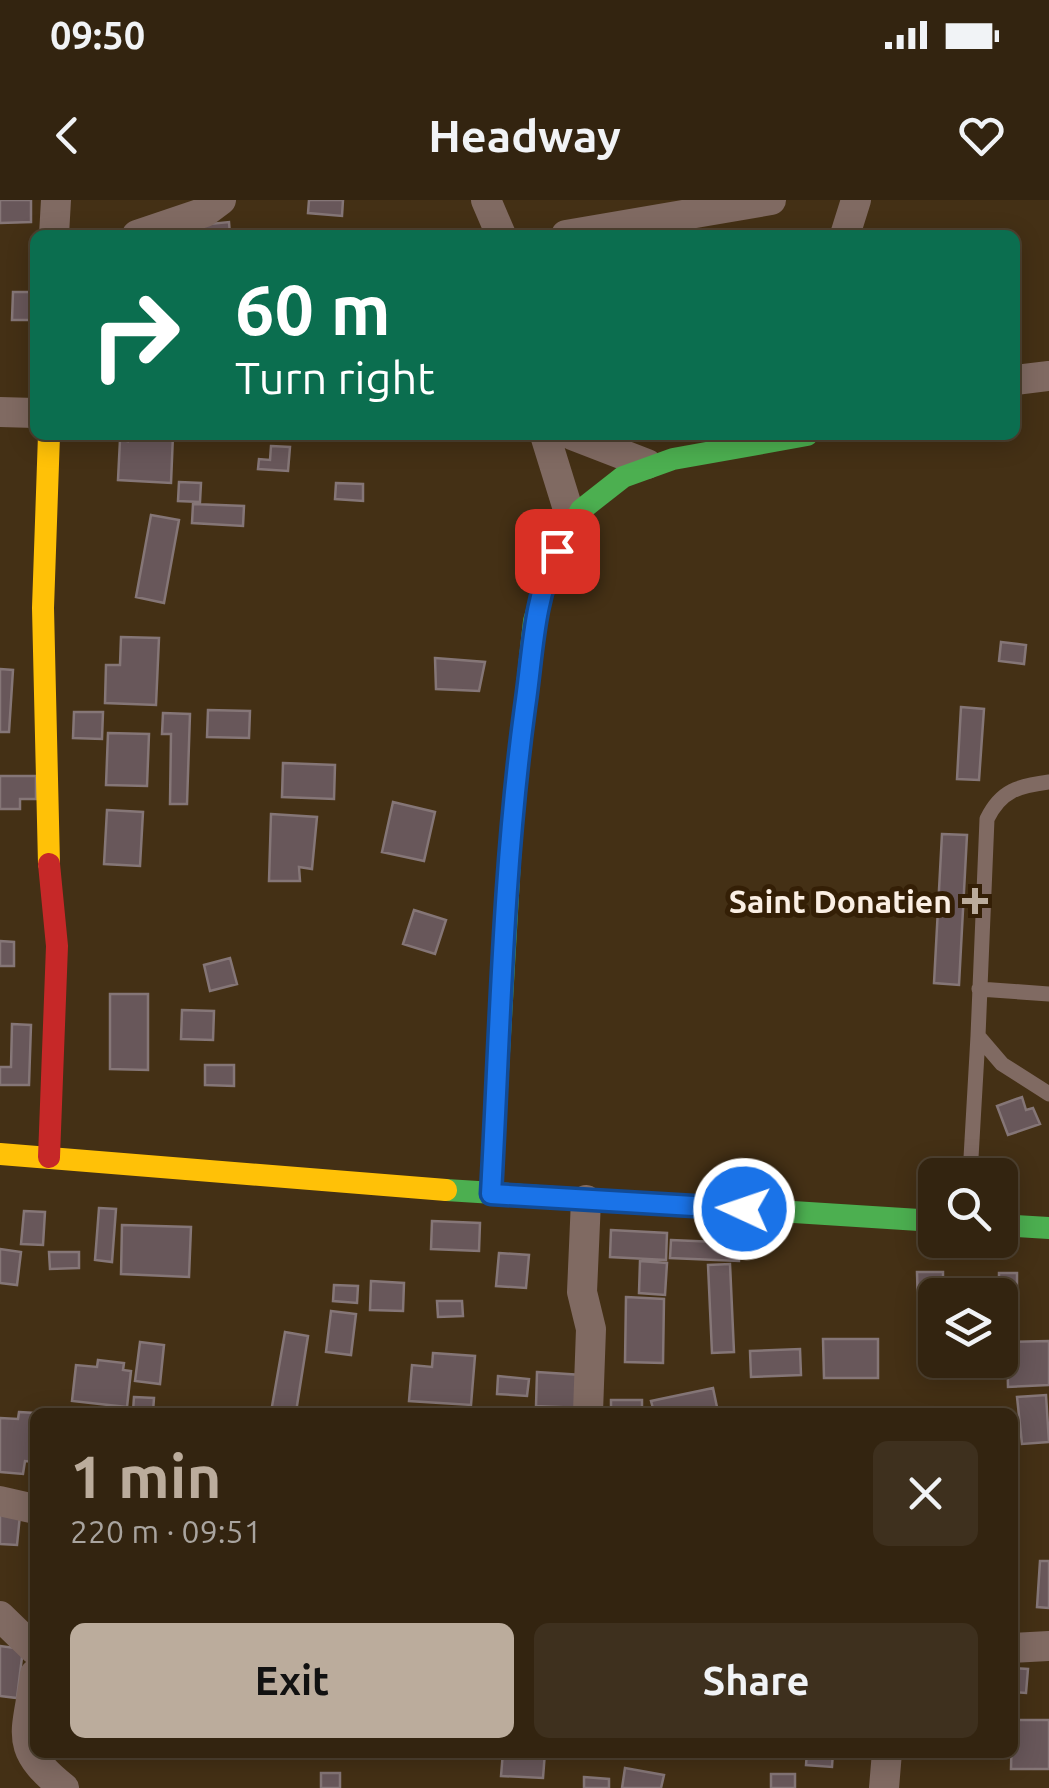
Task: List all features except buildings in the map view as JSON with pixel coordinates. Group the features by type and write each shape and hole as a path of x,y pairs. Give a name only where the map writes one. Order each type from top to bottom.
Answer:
{"street":[{"path":"54,230 56,200"},
{"path":"152,230 205,212 221,200"},
{"path":"486,200 499,230"},
{"path":"595,230 770,200"},
{"path":"847,230 856,200"},
{"path":"1020,379 1049,376"},
{"path":"0,412 30,414"},
{"path":"49,1157 56,946 46,828 43,608 50,440"},
{"path":"547,440 571,519"},
{"path":"585,440 647,464"},
{"path":"491,1194 510,816 535,617 545,576 571,519 601,491 647,464 688,452 760,448 790,440"},
{"path":"0,1154 491,1194 918,1220"},
{"path":"586,1200 582,1292 591,1329 588,1408"},
{"path":"1018,1226 1049,1228"},
{"path":"0,1501 30,1508"},
{"path":"3,1625 30,1646"},
{"path":"1018,1648 1049,1646"},
{"path":"30,1715 26,1747 30,1753"},
{"path":"33,1758 40,1769 64,1788"},
{"path":"884,1788 886,1758"}],"lane":[{"path":"971,1158 987,819 995,803 1014,787 1049,782"},
{"path":"980,989 1049,994"},
{"path":"978,1036 1002,1064 1049,1094"}],"traffic: fast":[{"path":"491,1194 512,825 534,621 551,562 581,510 623,477 673,459 779,440"},
{"path":"446,1190 918,1220"},
{"path":"1018,1226 1049,1228"}],"traffic: slow":[{"path":"49,440 43,608 49,864"},
{"path":"0,1154 446,1190"}],"traffic: jam":[{"path":"49,864 57,946 49,1157"}],"place":[{"name":"Saint Donatien","path":"975,901"}],"route":[{"path":"557,551 545,576 535,617 510,816 491,1194 744,1209"}]}
